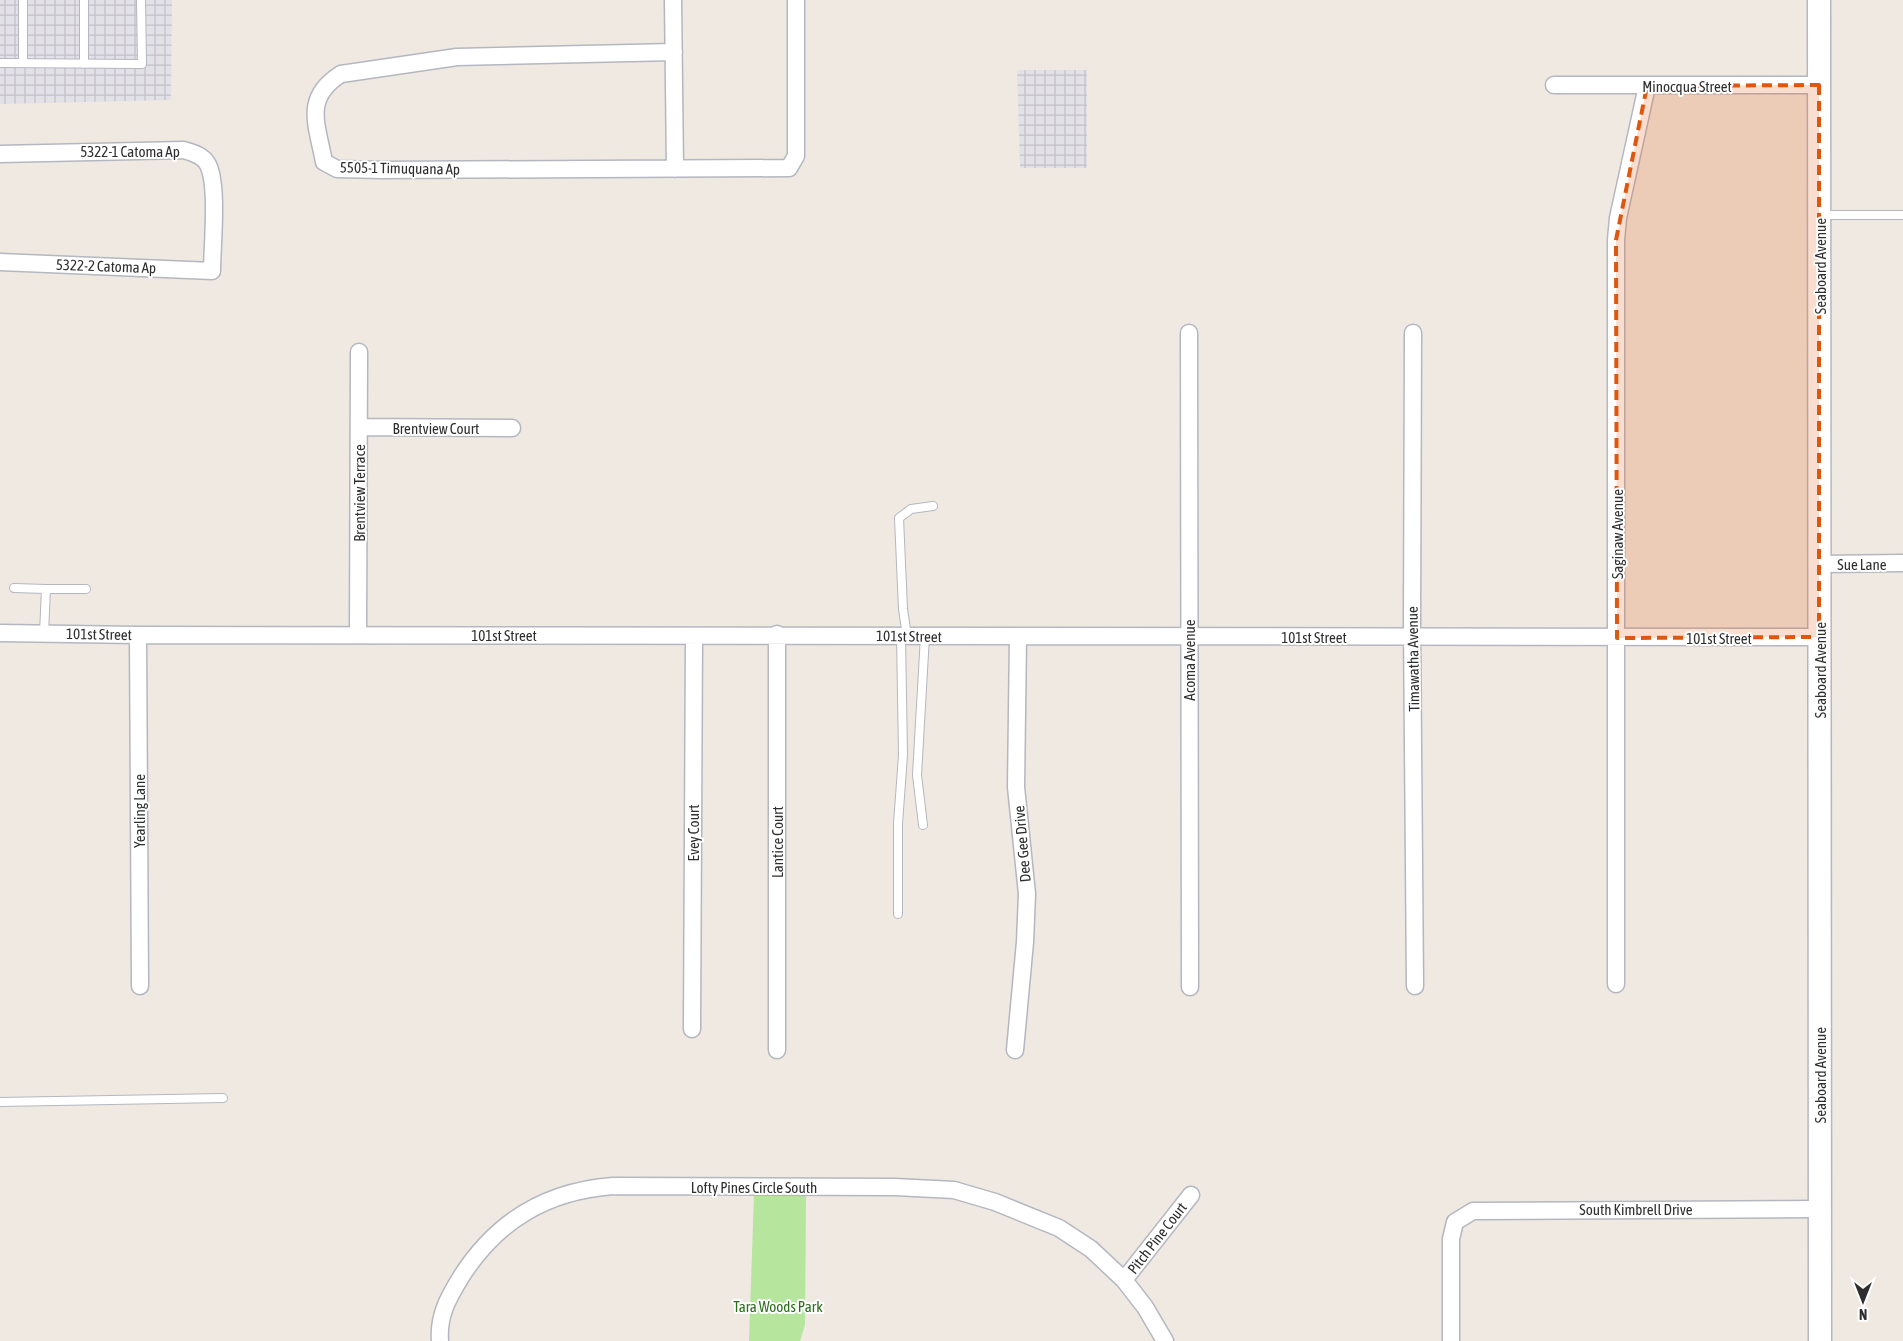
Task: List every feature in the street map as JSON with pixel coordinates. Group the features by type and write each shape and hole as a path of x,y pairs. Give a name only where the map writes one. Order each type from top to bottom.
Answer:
{"street":[{"path":"673,0 675,169 789,168 794,162 796,0"},
{"name":"Seaboard Avenue","path":"1819,0 1820,1341"},
{"name":"5505-1 Timuquana Ap","path":"674,52 458,57 341,74 326,83 320,90 316,105 316,116 324,162 338,169 675,169"},
{"name":"Minocqua Street","path":"1554,85 1819,85"},
{"name":"Saginaw Avenue","path":"1616,984 1616,240 1618,218 1647,86"},
{"name":"5322-1 Catoma Ap","path":"0,154 184,150 200,156 207,164 213,178 215,239 212,271"},
{"name":"5322-2 Catoma Ap","path":"0,262 212,271"},
{"name":"Acoma Avenue","path":"1189,333 1190,987"},
{"name":"Timawatha Avenue","path":"1413,333 1412,638 1415,986"},
{"name":"Brentview Terrace","path":"358,635 359,352"},
{"name":"Brentview Court","path":"360,428 512,428"},
{"name":"Sue Lane","path":"1820,564 1903,563"},
{"name":"101st Street","path":"0,633 694,636 777,634 1412,638 1819,637"},
{"name":"Lantice Court","path":"777,634 777,1050"},
{"name":"Yearling Lane","path":"138,635 140,986"},
{"name":"Evey Court","path":"692,1030 694,636"},
{"name":"Dee Gee Drive","path":"1015,1050 1025,942 1026,894 1016,788 1018,637"},
{"name":"Lofty Pines Circle South","path":"440,1341 440,1325 446,1301 476,1255 491,1237 515,1218 566,1193 589,1188 895,1187 954,1190 995,1202 1058,1228 1091,1249 1124,1280 1145,1307 1165,1341"},
{"name":"Pitch Pine Court","path":"1124,1280 1191,1195"},
{"name":"South Kimbrell Drive","path":"1451,1341 1451,1239 1455,1222 1473,1211 1820,1208"}],"lane":[{"path":"23,0 23,63"},
{"path":"84,0 84,64"},
{"path":"0,63 142,64 141,0"},
{"path":"1820,216 1903,216"},
{"path":"898,914 898,824 903,755 904,636 899,518 911,509 933,506"},
{"path":"14,588 86,589"},
{"path":"44,633 46,589"},
{"path":"923,825 918,775 925,636"},
{"path":"0,1102 223,1098"}],"highlighted area":[{"path":"1819,85 1819,637 1617,638 1616,240 1647,86"}],"shaded area":[{"path":"0,0 172,0 171,100 0,104"},
{"path":"1017,70 1087,70 1087,168 1020,168"}],"green space":[{"name":"Tara Woods Park","path":"754,1195 806,1196 805,1325 800,1341 749,1341"}]}
